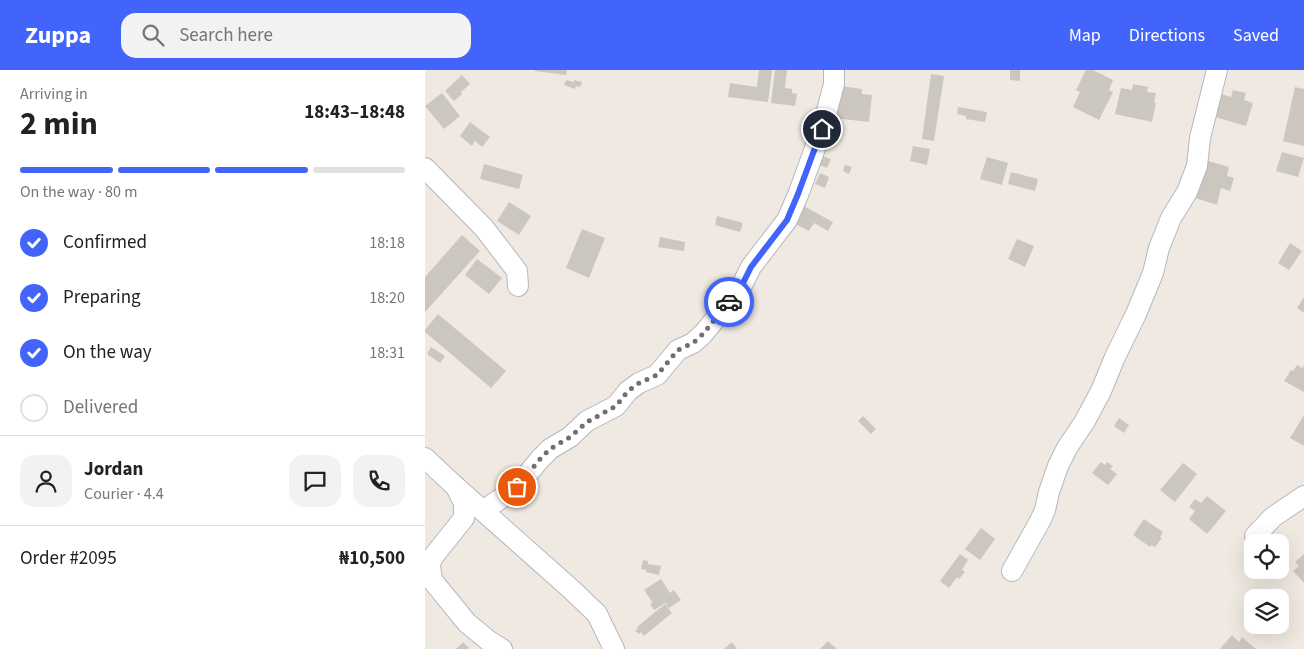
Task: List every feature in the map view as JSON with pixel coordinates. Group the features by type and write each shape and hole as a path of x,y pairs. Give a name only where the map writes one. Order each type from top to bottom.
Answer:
{"street":[{"path":"502,649 467,623 432,580 430,565 432,558 464,518 485,513 517,487 550,449 570,437 587,422 616,406 628,391 639,383 657,375 678,350 693,343 703,334 740,289 751,267 787,220 822,129 834,84 834,70"},
{"path":"1012,571 1045,510 1049,492 1064,454 1101,391 1153,273 1159,248 1171,218 1187,192 1197,166 1200,138 1217,70"},
{"path":"425,168 483,228 517,271 518,286"},
{"path":"425,458 573,590 597,614 610,646"},
{"path":"456,487 463,504 464,518"},
{"path":"1257,534 1273,517 1304,496"}],"building":[{"path":"535,70 567,70 566,75"},
{"path":"759,70 772,70 768,102 728,97 730,83 757,87"},
{"path":"775,70 787,70 785,88 792,89 792,93 797,94 795,106 771,103"},
{"path":"1010,70 1020,70 1020,81 1010,80"},
{"path":"1086,70 1093,70 1113,80 1109,90 1113,92 1099,120 1073,107 1080,92 1076,90"},
{"path":"931,74 944,76 934,141 922,139"},
{"path":"462,75 470,84 454,101 445,91"},
{"path":"566,80 582,82 580,87 576,86 575,89 564,85"},
{"path":"1133,84 1148,87 1147,92 1156,93 1152,122 1115,114 1121,88 1132,90"},
{"path":"841,86 862,89 862,94 872,95 869,122 834,118"},
{"path":"1295,87 1304,89 1304,146 1283,141"},
{"path":"1233,90 1246,93 1244,100 1253,103 1246,126 1215,117 1221,94 1231,97"},
{"path":"442,93 460,116 444,129 425,106"},
{"path":"958,107 987,112 985,122 966,119 966,116 957,114"},
{"path":"470,122 490,137 482,147 475,141 472,146 460,136"},
{"path":"913,146 930,149 927,165 910,161"},
{"path":"1282,152 1304,158 1298,177 1276,171"},
{"path":"823,156 831,159 827,168 819,165"},
{"path":"987,157 1008,163 1002,185 980,179"},
{"path":"1205,160 1229,167 1227,176 1234,178 1230,191 1221,188 1217,205 1195,198"},
{"path":"484,164 523,175 519,189 480,179"},
{"path":"845,165 852,167 849,174 843,171"},
{"path":"1011,172 1038,179 1035,191 1008,184"},
{"path":"820,173 829,177 825,188 815,184"},
{"path":"509,202 531,216 519,235 497,221"},
{"path":"800,204 833,222 828,231 814,223 809,231 790,221"},
{"path":"717,216 743,223 740,232 715,225"},
{"path":"582,229 605,238 589,278 566,268"},
{"path":"462,235 480,251 425,312 425,277"},
{"path":"660,237 685,242 684,251 658,247"},
{"path":"1017,239 1034,246 1025,267 1008,259"},
{"path":"1290,243 1302,251 1289,270 1278,263"},
{"path":"477,259 502,278 489,294 465,275"},
{"path":"1304,297 1304,313 1297,308"},
{"path":"438,314 506,371 491,388 425,332"},
{"path":"431,347 445,356 440,363 427,354"},
{"path":"1297,365 1302,368 1304,365 1304,392 1284,381 1291,370 1293,371"},
{"path":"1304,415 1304,446 1290,438"},
{"path":"863,416 876,429 871,434 858,421"},
{"path":"1119,418 1129,425 1124,433 1114,426"},
{"path":"1101,462 1105,465 1107,462 1113,466 1110,469 1117,474 1108,485 1092,473"},
{"path":"1183,463 1197,474 1175,502 1160,490"},
{"path":"1207,496 1226,511 1207,534 1189,519 1195,511 1189,507 1195,499 1201,503"},
{"path":"1144,519 1163,532 1160,537 1162,538 1155,547 1151,545 1150,547 1133,535"},
{"path":"981,528 995,539 980,560 965,549"},
{"path":"960,554 968,560 962,570 965,572 959,579 957,577 949,588 940,581"},
{"path":"1304,554 1304,583 1293,571 1299,566 1295,562"},
{"path":"643,560 648,561 648,564 661,566 659,575 641,569"},
{"path":"661,579 670,593 674,590 681,600 669,608 665,603 654,610 650,604 653,603 644,590"},
{"path":"665,604 672,613 644,636 641,632 639,634 635,631 637,627"},
{"path":"1232,635 1239,642 1242,637 1256,649 1220,649"},
{"path":"828,641 837,649 820,649"},
{"path":"463,642 468,649 456,649"},
{"path":"732,642 737,649 724,649"}],"way so far":[{"path":"517,487 550,449 570,437 587,422 616,406 628,391 639,383 657,375 678,350 693,343 703,334 729,302"}],"route":[{"path":"729,302 740,289 751,267 787,220 822,129"}]}
